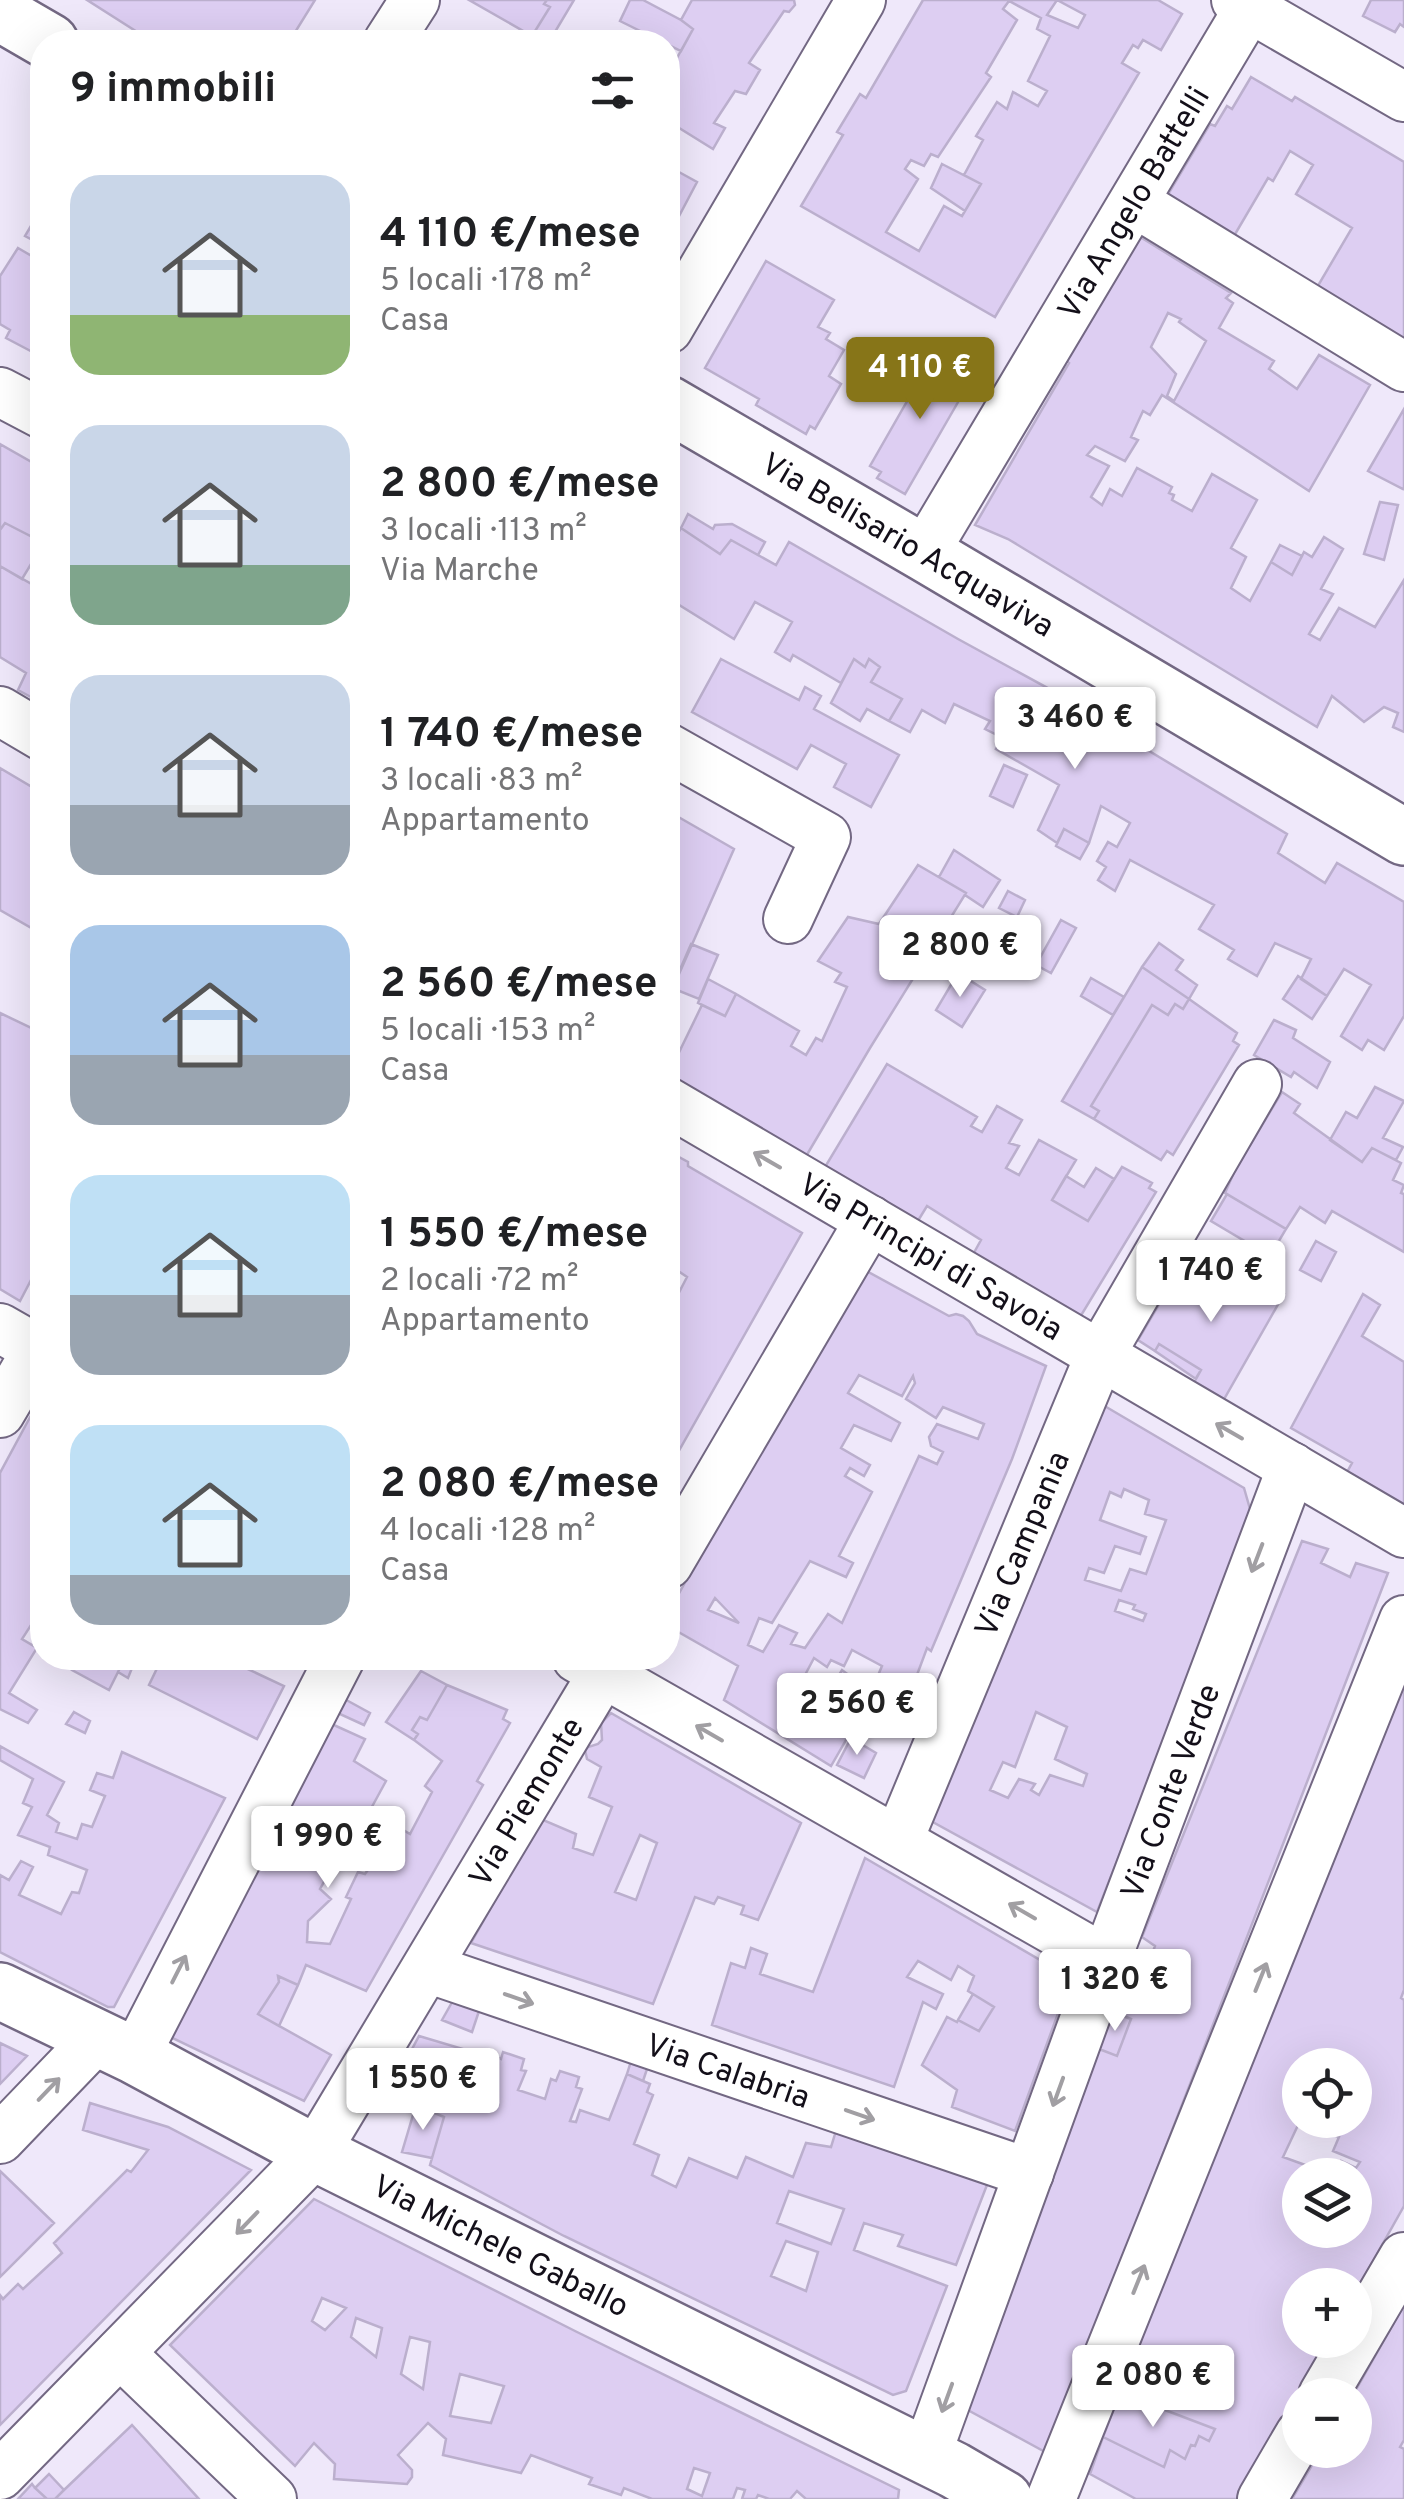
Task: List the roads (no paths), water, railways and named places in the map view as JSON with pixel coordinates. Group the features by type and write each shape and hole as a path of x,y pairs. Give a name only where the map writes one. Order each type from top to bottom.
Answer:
{"street":[{"path":"396,30 415,0"},
{"path":"680,308 860,0"},
{"path":"1242,4 1404,98"},
{"name":"Via Angelo Battelli","path":"924,553 1134,202 1242,4"},
{"path":"0,12 30,30"},
{"path":"1134,202 1404,367"},
{"path":"0,392 30,408"},
{"name":"Via Belisario Acquaviva","path":"680,411 1404,837"},
{"path":"0,711 30,729"},
{"path":"680,755 826,838 788,920"},
{"name":"Via Campania","path":"898,1840 1100,1355 1257,1084"},
{"name":"Via Principi di Savoia","path":"680,1109 1404,1533"},
{"path":"680,1544 870,1220"},
{"path":"0,1413 30,1345"},
{"name":"Via Conte Verde","path":"926,2456 1106,1960 1292,1467"},
{"path":"1051,2499 1404,1620"},
{"path":"0,2139 116,2047 333,1670"},
{"name":"Via Piemonte","path":"0,2475 316,2153 426,1968 594,1670"},
{"path":"610,1670 1106,1960"},
{"name":"Via Calabria","path":"426,1968 1029,2173"},
{"name":"Via Michele Gaballo","path":"0,1991 926,2456 1004,2499"},
{"path":"1333,2378 1404,2257"},
{"path":"120,2353 272,2499"},
{"path":"1262,2499 1282,2465"}]}
